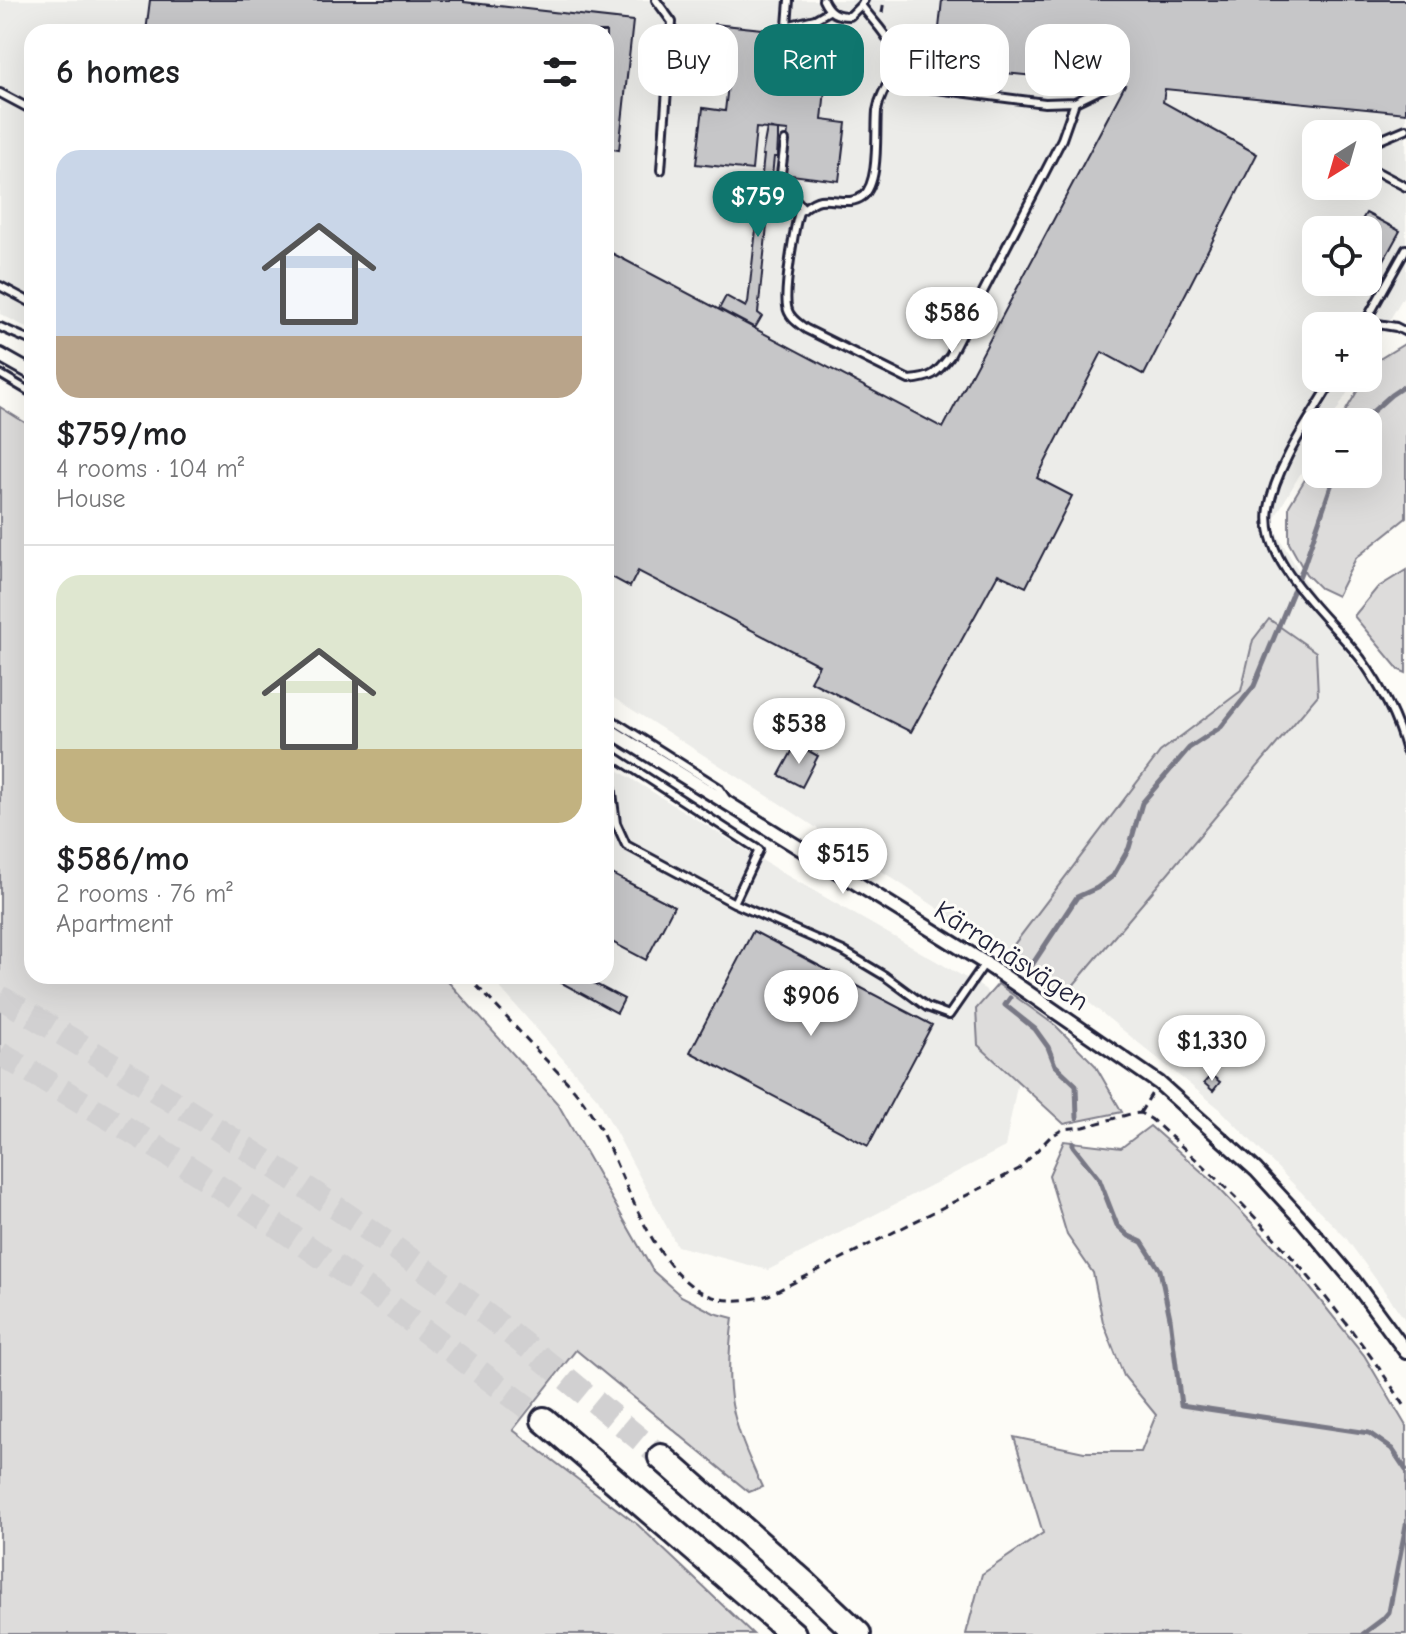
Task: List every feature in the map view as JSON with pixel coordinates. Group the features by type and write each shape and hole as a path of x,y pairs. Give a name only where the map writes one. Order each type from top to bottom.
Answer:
{"highway":[{"path":"544,1420 793,1634"},
{"path":"661,1457 858,1634"}],"street":[{"path":"0,355 24,368"},
{"name":"Kärranäsvägen","path":"614,733 985,963 1159,1083 1256,1170 1303,1221 1406,1352"}],"lane":[{"path":"656,0 672,22 661,170"},
{"path":"786,24 789,0"},
{"path":"823,0 829,11 839,16 850,16 862,3 880,28"},
{"path":"794,24 815,19 829,11"},
{"path":"0,93 24,106"},
{"path":"881,96 871,186 854,201 817,200 799,212 794,229 787,307 794,321 909,380 937,373 950,356 1062,139 1075,102"},
{"path":"990,96 1045,103 1075,102 1087,96"},
{"path":"1382,139 1406,129"},
{"path":"785,141 780,182 804,209"},
{"path":"1382,174 1406,187"},
{"path":"1371,312 1406,249"},
{"path":"0,286 24,299"},
{"path":"1382,326 1406,332"},
{"path":"0,327 24,338"},
{"path":"0,374 24,388"},
{"path":"1326,392 1288,458 1269,505 1267,528 1281,565 1361,660 1380,688 1406,751"},
{"path":"614,721 718,787 732,806"},
{"path":"614,756 759,850 734,903"},
{"path":"614,808 616,823 626,845 734,903 843,951 885,976 927,1007 949,1015 985,963"}],"path":[{"path":"475,984 591,1112 645,1222 673,1269 699,1289 719,1299 749,1300 769,1295 1019,1169 1050,1137 1063,1129 1140,1113 1218,1177 1316,1282 1365,1345 1406,1408"},
{"path":"1140,1113 1159,1083"}],"shaded area":[{"path":"0,0 1406,0 1406,292 1382,333 1382,312 1302,312 1302,392 1348,392 1338,408 1302,408 1302,471 1271,524 1350,657 1371,684 1394,727 1405,765 1406,1321 1346,1238 1220,1109 1071,988 993,945 614,698 614,24 24,24 24,326 0,314"},
{"path":"1406,343 1406,518 1356,558 1337,596 1320,588 1306,574 1289,543 1289,506 1302,484 1302,488 1382,488 1382,408 1347,408 1357,392 1382,392 1382,358"},
{"path":"0,407 24,422 24,984 450,984 558,1104 653,1271 681,1296 714,1313 733,1318 729,1366 732,1405 743,1443 762,1487 749,1492 576,1350 513,1430 638,1525 753,1634 0,1634"},
{"path":"1406,570 1406,673 1399,670 1354,616 1377,588"},
{"path":"1269,619 1316,652 1318,695 1071,988 1053,992 1003,959 1160,752 1241,691 1253,640"},
{"path":"614,768 781,872 985,989 1024,1050 1005,1147 768,1270 677,1246 598,1099 497,984 614,984"},
{"path":"998,984 1056,1026 1095,1065 1122,1112 1064,1124 978,1045 976,1009"},
{"path":"1150,1126 1211,1180 1291,1264 1364,1355 1406,1426 1406,1634 966,1634 982,1574 1043,1533 1014,1437 1084,1452 1141,1452 1156,1415 1124,1376 1103,1322 1093,1273 1067,1235 1049,1175 1064,1141 1121,1148"}],"building":[{"path":"150,0 464,0 633,21 619,150 614,149 614,24 147,24"},
{"path":"942,0 1406,0 1406,113 1165,89 1163,102 1257,154 1144,375 1102,352 1037,478 1072,496 1026,587 998,574 911,732 810,681 819,665 638,571 630,587 614,578 614,254 943,428 1119,96 1130,96 1130,24 1025,24 1025,75 1009,73 1009,24 939,24"},
{"path":"738,26 754,28 754,96 824,96 822,120 846,123 839,181 783,174 788,131 756,128 752,170 696,164 703,108 725,111 727,96 738,96"},
{"path":"767,128 778,130 777,157 774,157 758,313 762,316 755,328 719,309 726,296 746,307 748,303"},
{"path":"1382,221 1400,231 1382,264"},
{"path":"796,744 818,756 802,787 779,775"},
{"path":"614,875 674,906 646,960 614,943"},
{"path":"753,931 932,1025 868,1146 690,1052"},
{"path":"564,984 595,984 624,999 617,1013"},
{"path":"1211,1075 1220,1082 1213,1091 1204,1083"}],"waterway":[{"path":"1377,408 1406,385"},
{"path":"1030,968 1077,897 1113,876 1129,848 1142,803 1189,748 1221,727 1254,686 1304,565 1330,488"},
{"path":"1010,998 1005,1005 1035,1029 1048,1047 1055,1065 1076,1085 1077,1118"},
{"path":"1073,1142 1099,1179 1117,1225 1142,1242 1160,1270 1170,1318 1181,1405 1369,1433 1392,1449 1406,1470"},
{"path":"1363,1634 1389,1612 1406,1525"}],"tunnel":[{"path":"0,997 222,1133 385,1241 495,1321 661,1457"},
{"path":"0,1054 144,1139 268,1220 544,1420"}]}
